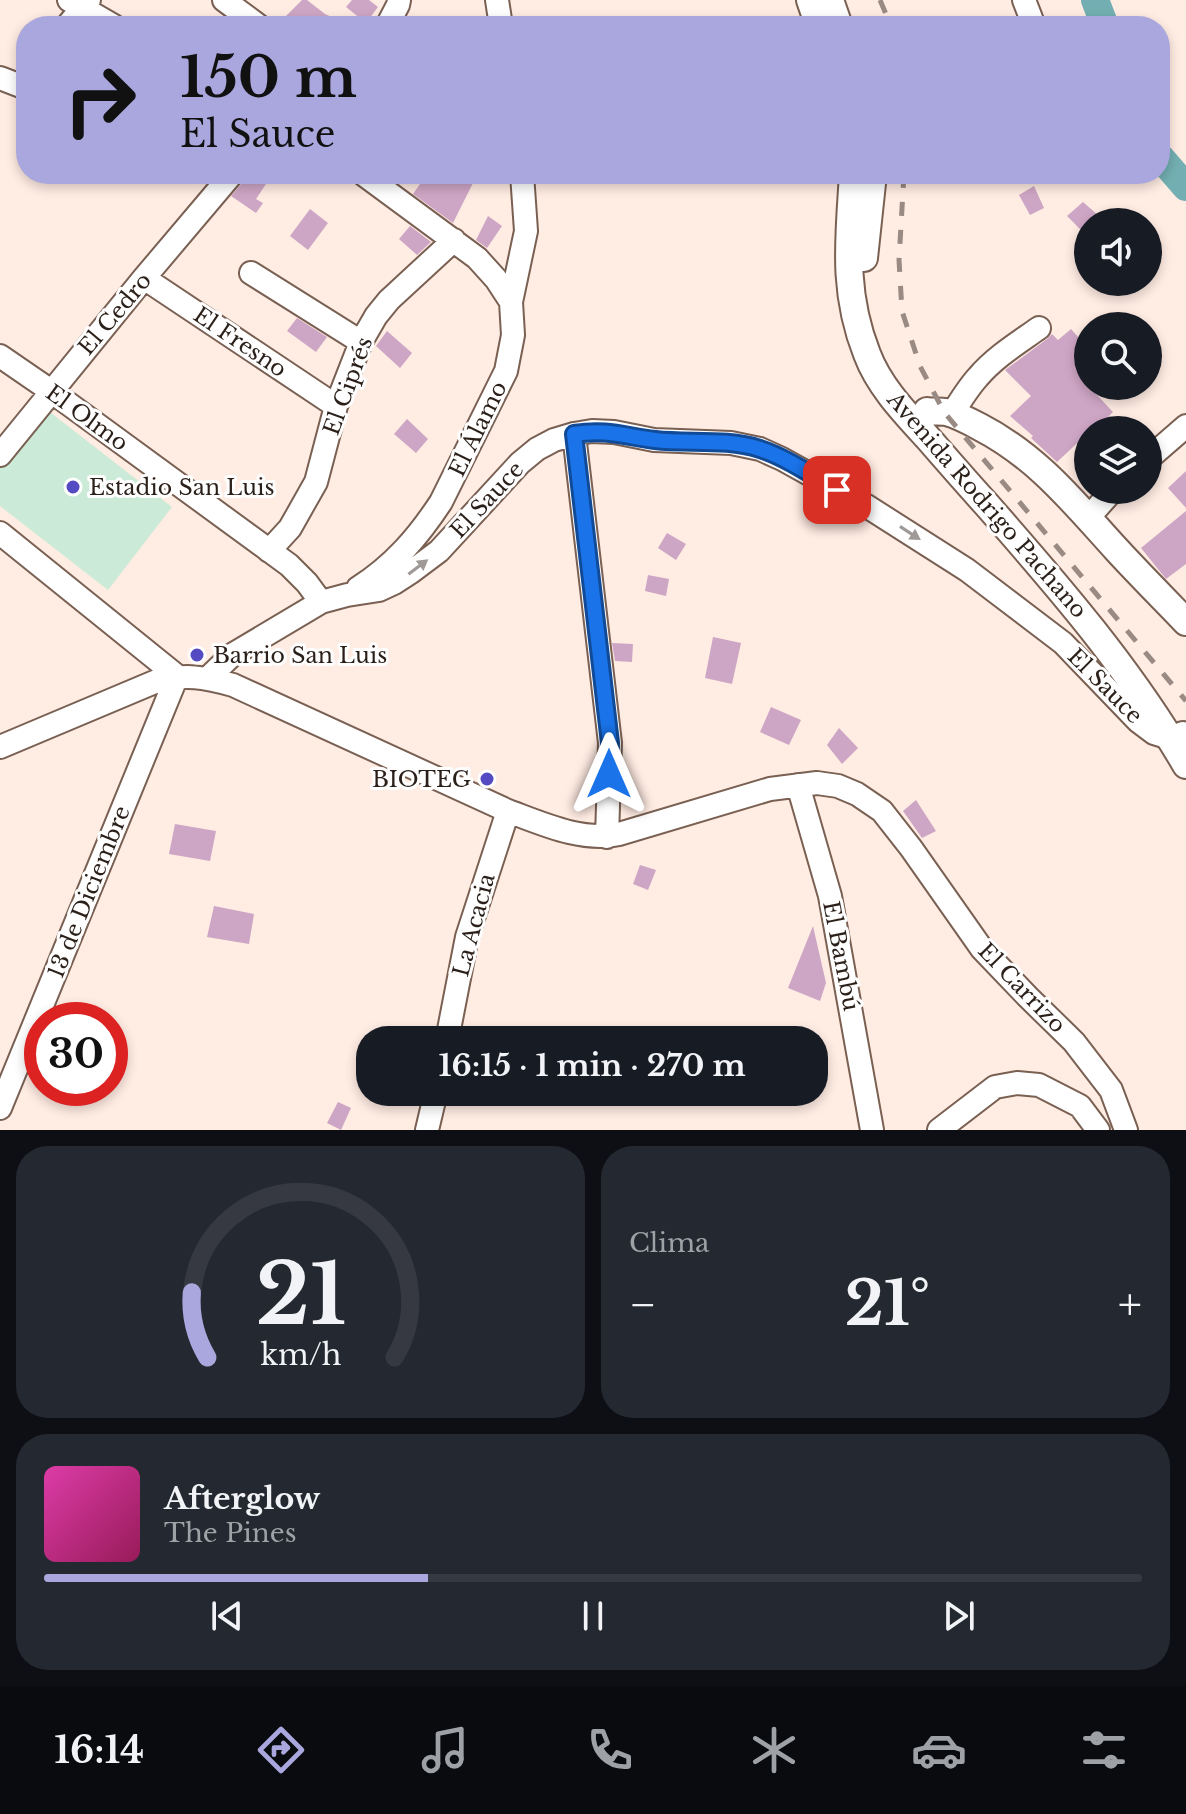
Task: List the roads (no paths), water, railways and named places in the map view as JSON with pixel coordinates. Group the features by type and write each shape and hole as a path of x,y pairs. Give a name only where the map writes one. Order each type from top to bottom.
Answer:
{"main road":[{"name":"Avenida Rodrigo Pachano","path":"852,184 848,261 850,289 855,317 868,356 890,393 932,416"},
{"name":"Avenida Rodrigo Pachano","path":"872,184 863,264 876,330 888,358 903,382 1111,629 1180,736 1186,765"},
{"path":"932,416 996,435 1015,447 1058,484 1186,622"}],"street":[{"path":"224,0 246,16"},
{"path":"80,3 99,16"},
{"name":"El Cedro","path":"0,455 224,184"},
{"path":"377,184 477,258 511,302"},
{"name":"El Álamo","path":"347,595 401,555 429,520 506,371 513,335 511,302 526,231 523,184"},
{"name":"El Ciprés","path":"269,551 290,528 316,482 336,406 361,342 376,316 454,240"},
{"path":"251,273 361,342"},
{"name":"El Fresno","path":"144,278 336,406"},
{"path":"932,416 962,397 979,375 1039,328"},
{"name":"El Olmo","path":"0,356 269,551 301,576 321,602"},
{"path":"1162,447 1186,426"},
{"name":"El Sauce","path":"208,678 232,655 321,602 379,590 411,572 439,551 520,463 546,445 574,434 614,432 654,440 731,443 760,449 782,459 865,505 967,570 1063,643 1138,721 1154,733 1180,736"},
{"path":"0,747 157,681 177,676 208,678 233,685 508,811 549,827 607,837 610,743 574,434"},
{"path":"1088,518 1100,504"},
{"path":"0,533 177,676"},
{"name":"13 de Diciembre","path":"0,1108 177,676"},
{"name":"El Carrizo","path":"607,837 770,789 817,783 838,786 857,794 882,811 982,949 1074,1042 1111,1090 1126,1130"},
{"name":"El Bambú","path":"798,785 830,896 872,1130"},
{"name":"La Acacia","path":"450,1026 467,937 508,811"},
{"path":"939,1130 995,1087 1017,1083 1039,1085 1080,1106 1098,1130"},
{"path":"427,1130 433,1106"}],"waterway":[{"path":"1095,0 1101,16"},
{"path":"1170,169 1186,187"}],"railway":[{"path":"880,0 887,16"},
{"path":"903,184 899,260 902,311 920,366 944,412 1186,701"}],"place":[{"name":"Estadio San Luis","path":"73,487"},
{"name":"Barrio San Luis","path":"197,655"},
{"name":"BIOTEG","path":"487,779"}]}
